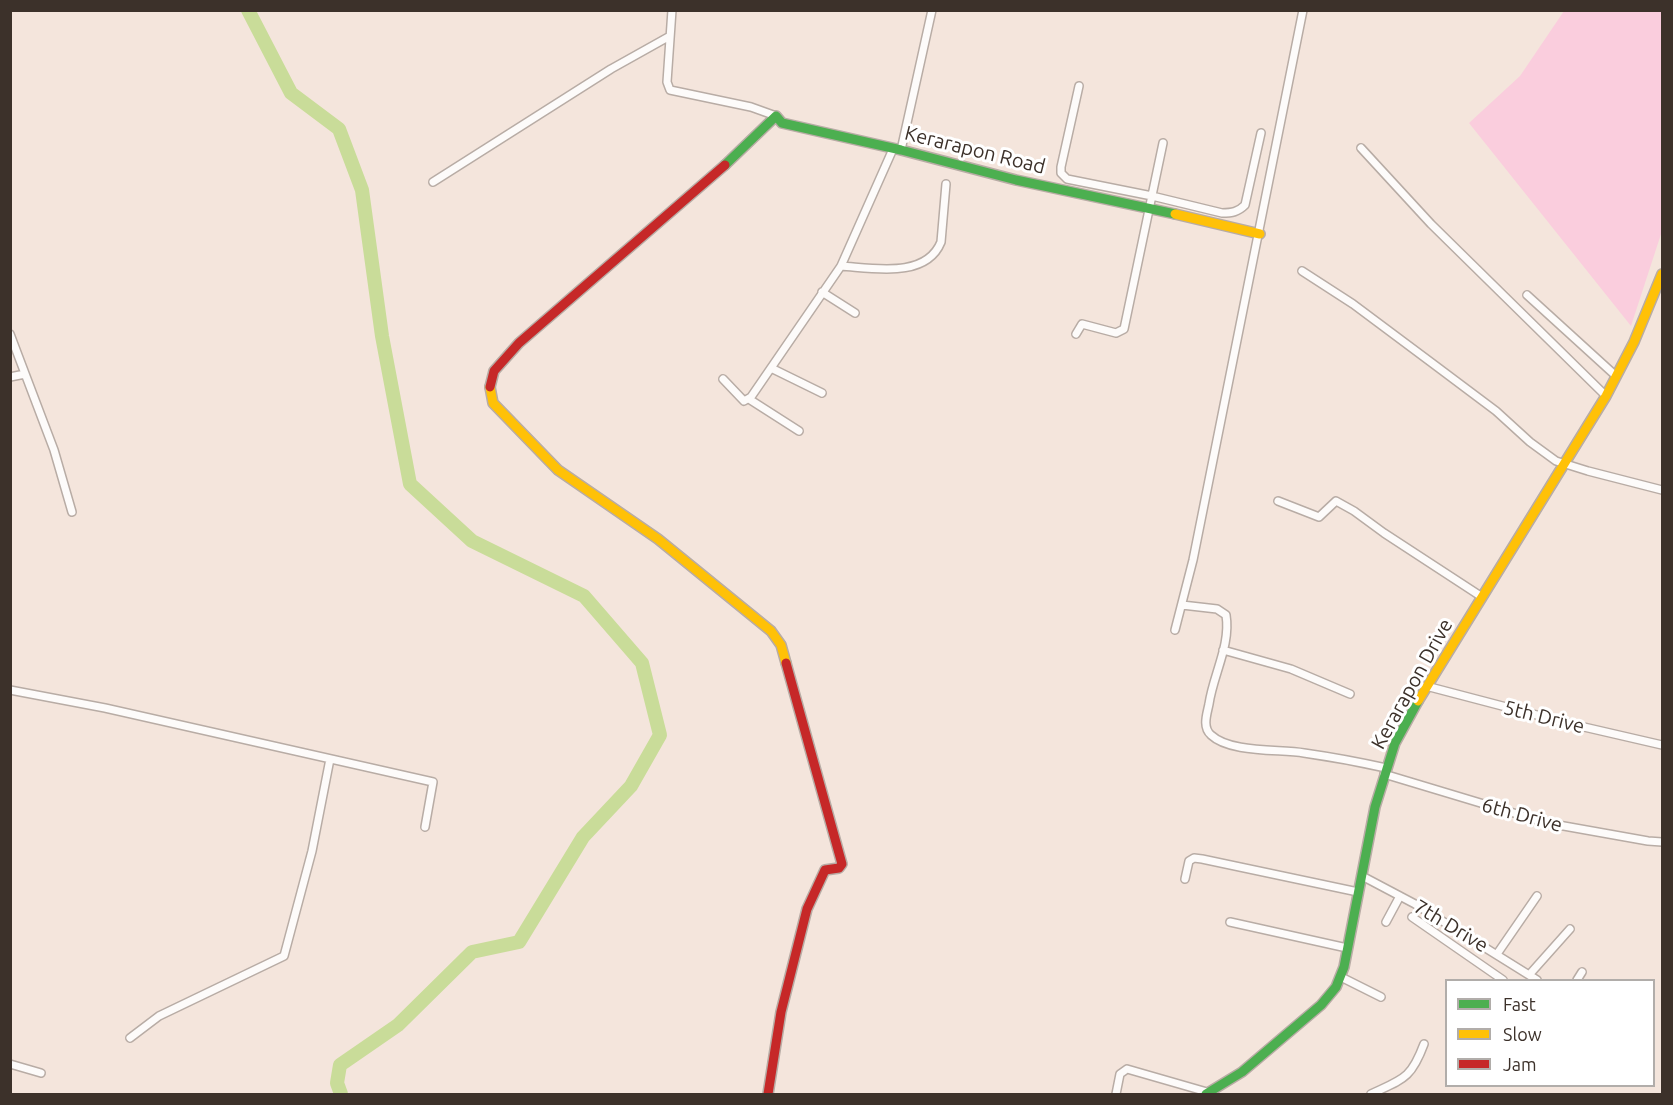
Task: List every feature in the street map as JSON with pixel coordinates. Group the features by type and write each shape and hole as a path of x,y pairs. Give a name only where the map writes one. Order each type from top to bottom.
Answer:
{"street":[{"path":"672,10 667,82 670,90 751,107 776,116 734,158 518,345 491,376 488,390 493,403 558,470 693,566 771,631 783,651 842,864 839,868 825,870 807,909 781,1012 768,1095"},
{"path":"748,399 841,266 897,149 932,10"},
{"path":"1175,630 1193,560 1304,10"},
{"path":"433,182 611,69 670,36"},
{"path":"1078,86 1061,167 1063,177 1067,179 1222,213 1237,212 1245,205 1247,199 1261,133"},
{"name":"Kerarapon Road","path":"776,116 782,123 897,149 1016,180 1260,234"},
{"path":"1076,334 1082,324 1116,333 1124,329 1163,143"},
{"path":"1361,148 1455,248 1606,396"},
{"path":"841,266 903,268 926,260 938,250 941,242 946,184"},
{"path":"1302,271 1353,304 1496,411 1530,442 1556,461 1662,490"},
{"name":"Kerarapon Drive","path":"1207,1093 1242,1072 1311,1014 1330,996 1341,977 1385,771 1399,735 1426,686 1606,396 1637,334 1662,274"},
{"path":"822,292 855,313"},
{"path":"1527,295 1616,376"},
{"path":"10,334 54,450 72,512"},
{"path":"771,368 822,393"},
{"path":"10,377 25,374"},
{"path":"723,379 744,401 748,399 799,431"},
{"path":"1278,501 1319,516 1336,501 1482,597"},
{"path":"1182,605 1217,609 1224,612 1227,619 1223,650 1291,669 1350,694"},
{"name":"6th Drive","path":"1223,650 1210,694 1206,721 1207,730 1222,741 1258,750 1302,752 1385,771 1547,823 1662,842"},
{"name":"5th Drive","path":"1426,686 1662,745"},
{"path":"10,690 105,708 433,782 425,827"},
{"path":"130,1038 159,1016 284,956 312,851 330,759"},
{"path":"1185,879 1189,861 1194,858 1358,892"},
{"name":"7th Drive","path":"1362,876 1465,934 1534,979"},
{"path":"1386,922 1400,896"},
{"path":"1497,954 1537,896"},
{"path":"1412,917 1500,979"},
{"path":"1230,922 1347,948"},
{"path":"1529,975 1570,929"},
{"path":"1458,949 1465,934"},
{"path":"1577,979 1582,972"},
{"path":"1341,977 1381,997"},
{"path":"1371,1095 1410,1074 1425,1044"},
{"path":"10,1064 41,1073"},
{"path":"1116,1095 1120,1074 1127,1069 1207,1093"}],"shaded area":[{"path":"1564,11 1662,11 1662,231 1631,326 1469,123 1520,76"}],"waterway":[{"path":"248,10 291,93 339,129 362,190 382,336 410,484 472,541 584,596 642,663 660,735 631,786 583,837 519,942 472,952 398,1025 340,1065 337,1083 341,1094"}],"traffic: fast":[{"path":"725,165 776,116 782,123 901,150 1016,180 1175,214"},
{"path":"1206,1094 1242,1072 1321,1005 1336,987 1344,967 1375,807 1395,743 1418,701"}],"traffic: slow":[{"path":"1175,214 1260,234"},
{"path":"1418,701 1606,396 1634,342 1662,274"},
{"path":"490,387 493,403 558,470 658,539 771,631 781,645 786,663"}],"traffic: jam":[{"path":"490,387 494,371 519,343 725,165"},
{"path":"768,1094 781,1012 807,909 825,870 839,868 842,864 786,663"}]}
